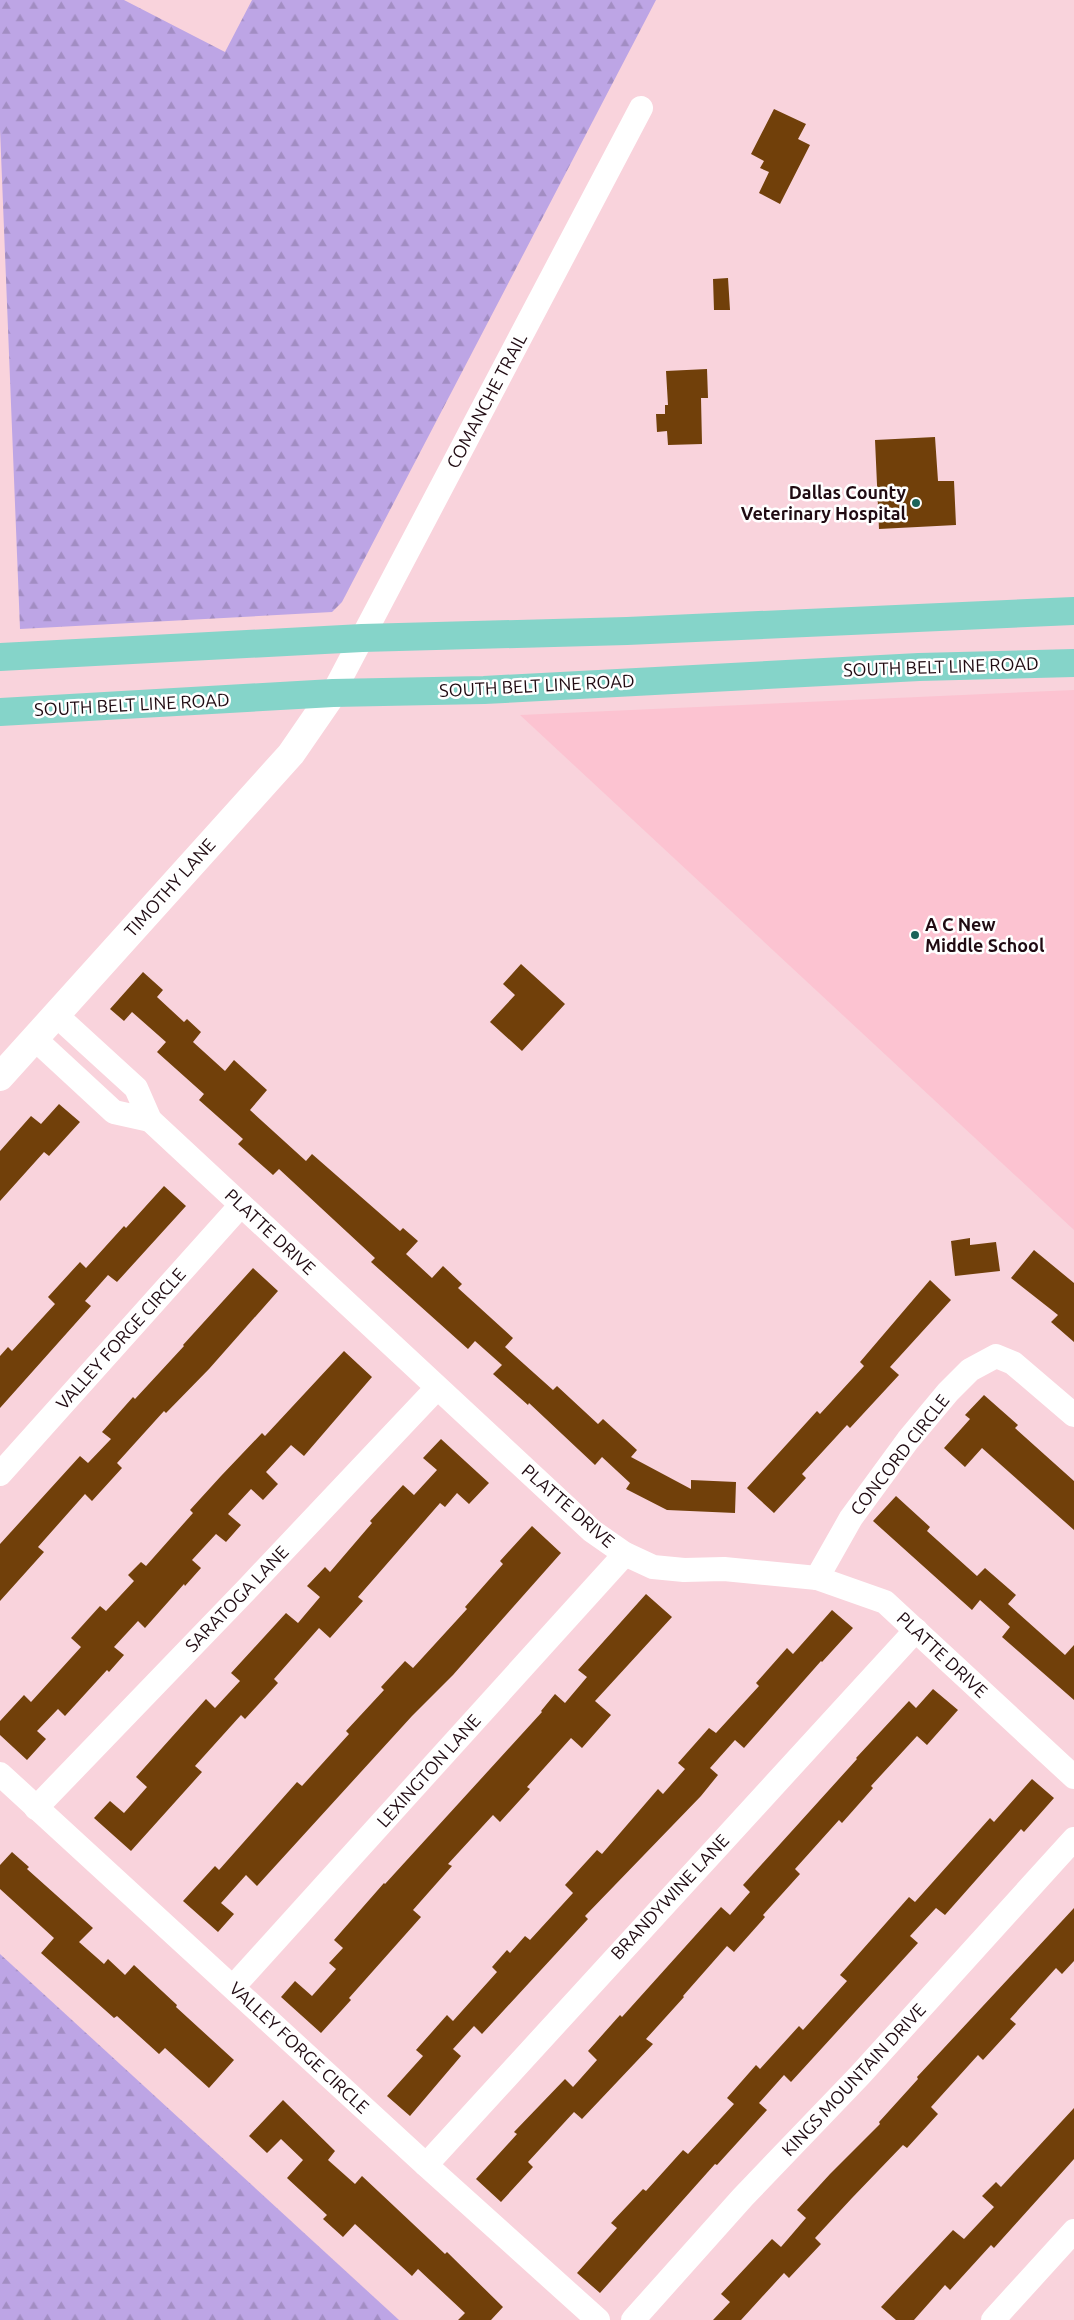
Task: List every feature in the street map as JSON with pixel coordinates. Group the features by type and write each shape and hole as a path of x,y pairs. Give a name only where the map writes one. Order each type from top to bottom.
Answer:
{"main road":[{"path":"0,657 362,638 627,631 1074,611"},
{"name":"SOUTH BELT LINE ROAD","path":"0,712 333,693 484,690 919,667 1074,662"}],"street":[{"name":"COMANCHE TRAIL","path":"333,693 641,108"},
{"name":"TIMOTHY LANE","path":"0,1077 291,754 333,693"},
{"name":"PLATTE DRIVE","path":"56,1015 136,1088 150,1120 592,1531 626,1554 653,1567 684,1570 724,1570 817,1578 885,1602 1074,1777"},
{"path":"35,1039 114,1112 150,1120"},
{"name":"VALLEY FORGE CIRCLE","path":"0,1474 241,1205"},
{"name":"CONCORD CIRCLE","path":"817,1578 851,1518 908,1440 948,1392 970,1370 996,1356 1013,1363 1074,1415"},
{"name":"SARATOGA LANE","path":"36,1808 437,1388"},
{"name":"LEXINGTON LANE","path":"233,1987 626,1554"},
{"name":"BRANDYWINE LANE","path":"426,2165 916,1630"},
{"name":"VALLEY FORGE CIRCLE","path":"0,1774 426,2165 598,2320"},
{"name":"KINGS MOUNTAIN DRIVE","path":"633,2320 1074,1839"},
{"path":"993,2320 1074,2231"}],"shaded area":[{"name":"A C New Middle School","path":"1074,690 1074,1230 520,715"}],"green space":[{"path":"0,0 124,0 225,52 252,0 656,0 342,602 332,612 20,629 0,129"},
{"path":"0,1954 399,2320 0,2320"}],"building":[{"path":"774,109 806,124 798,139 810,145 780,204 759,193 769,172 760,168 764,161 751,154"},
{"path":"728,278 730,310 714,310 713,279"},
{"path":"707,369 708,398 701,398 702,444 668,445 667,431 657,432 656,414 665,414 665,405 668,405 666,371"},
{"name":"Dallas County Veterinary Hospital","path":"935,437 938,481 954,481 956,525 879,529 875,440"},
{"path":"521,964 565,1004 522,1051 490,1022 515,995 503,984"},
{"path":"143,972 163,990 157,997 184,1022 187,1019 201,1032 193,1042 225,1071 234,1060 267,1090 250,1110 306,1161 312,1154 400,1231 403,1228 418,1241 406,1254 432,1278 443,1266 462,1284 458,1288 513,1338 505,1347 553,1390 557,1386 598,1424 603,1419 637,1450 631,1457 691,1489 691,1480 736,1482 735,1513 667,1510 626,1489 630,1483 602,1457 595,1465 529,1403 528,1405 493,1374 502,1365 475,1341 468,1349 371,1262 375,1258 279,1169 273,1175 238,1144 243,1139 199,1100 204,1094 157,1052 166,1042 132,1012 124,1021 110,1009"},
{"path":"59,1104 80,1122 49,1156 44,1152 0,1201 0,1151 31,1116 41,1124"},
{"path":"164,1186 186,1206 117,1282 108,1275 85,1301 91,1306 0,1408 0,1356 8,1347 12,1351 55,1304 48,1297 80,1262 86,1268"},
{"path":"970,1238 970,1245 996,1242 1000,1271 955,1276 951,1241"},
{"path":"1034,1250 1074,1283 1074,1342 1051,1322 1058,1315 1011,1278"},
{"path":"253,1268 278,1291 209,1369 166,1413 164,1411 117,1463 122,1468 92,1501 85,1494 38,1547 44,1552 0,1601 0,1544 80,1456 88,1463 111,1439 102,1432 133,1397 135,1399 184,1346"},
{"path":"930,1280 951,1300 890,1367 899,1375 850,1428 847,1425 802,1474 806,1478 774,1513 747,1488 817,1411 820,1414 864,1366 860,1362"},
{"path":"344,1351 372,1377 304,1456 291,1445 266,1472 278,1484 263,1500 251,1489 228,1514 241,1525 226,1542 216,1534 192,1560 201,1568 185,1586 184,1584 145,1628 138,1621 114,1647 124,1655 109,1672 107,1670 65,1716 58,1709 37,1731 46,1739 27,1760 0,1735 0,1721 24,1695 31,1702 81,1647 71,1638 100,1606 106,1611 134,1581 128,1575 141,1562 146,1566 193,1513 190,1510 221,1476 262,1433 265,1436"},
{"path":"984,1395 1018,1425 1015,1428 1074,1481 1074,1530 982,1448 965,1467 944,1448 970,1419 965,1415"},
{"path":"441,1439 489,1483 469,1504 457,1493 445,1507 440,1503 358,1597 363,1601 330,1638 319,1628 274,1679 278,1683 245,1719 241,1715 195,1766 202,1772 131,1851 94,1818 110,1801 124,1813 147,1787 136,1777 206,1699 215,1708 240,1681 231,1673 286,1613 298,1623 320,1597 307,1586 325,1567 330,1572 372,1523 370,1521 403,1485 414,1495 437,1470 423,1458"},
{"path":"896,1496 930,1527 927,1531 977,1576 985,1568 1016,1595 1008,1604 1065,1655 1074,1645 1074,1700 1002,1637 1010,1627 980,1600 972,1610 873,1521"},
{"path":"532,1526 561,1553 453,1675 412,1716 257,1886 246,1875 221,1903 234,1914 218,1932 183,1901 215,1866 219,1870 297,1782 302,1786 349,1734 346,1731 384,1690 381,1687 405,1661 413,1668 467,1609 465,1607 503,1564 500,1561"},
{"path":"646,1594 672,1617 595,1701 611,1715 582,1748 571,1738 527,1787 530,1789 500,1822 493,1815 448,1864 452,1866 413,1910 421,1917 349,1998 351,2000 321,2033 281,1997 295,1981 312,1996 336,1969 329,1963 343,1948 334,1940 542,1712 555,1694 565,1703 587,1677 578,1670"},
{"path":"832,1610 853,1628 744,1748 735,1740 710,1768 718,1775 701,1796 585,1916 588,1919 482,2034 474,2026 453,2049 461,2056 410,2116 387,2096 423,2056 416,2050 447,2015 453,2021 497,1972 492,1967 507,1950 510,1953 525,1936 530,1940 573,1893 565,1885 597,1850 602,1854 658,1789 663,1794 685,1769 678,1763 709,1728 716,1733 759,1686 756,1683 787,1648 793,1654"},
{"path":"933,1689 958,1710 927,1745 917,1736 871,1786 873,1788 842,1823 839,1820 795,1869 800,1874 763,1915 765,1917 734,1952 727,1946 646,2039 653,2044 582,2119 574,2112 528,2162 533,2167 501,2202 476,2179 517,2134 514,2132 565,2079 573,2087 597,2060 588,2051 620,2015 622,2017 721,1907 730,1915 750,1892 743,1885 856,1758 909,1701 916,1708"},
{"path":"1032,1779 1054,1798 1024,1832 1021,1829 945,1915 936,1908 910,1936 918,1943 791,2082 784,2075 759,2103 767,2110 717,2165 715,2164 600,2293 577,2273 617,2228 611,2223 643,2189 646,2191 683,2150 688,2154 734,2104 727,2098 756,2065 760,2069 799,2026 803,2030 847,1981 840,1975 909,1897 915,1902 990,1818 994,1822"},
{"path":"12,1852 29,1867 27,1869 93,1928 79,1942 104,1964 108,1959 125,1975 134,1965 177,2005 176,2007 234,2060 209,2088 165,2048 159,2054 117,2016 114,2018 41,1953 54,1938 0,1889 0,1865"},
{"path":"1074,1908 1074,1961 1062,1974 1056,1968 1010,2019 1016,2024 983,2060 978,2055 931,2107 938,2114 907,2148 903,2145 815,2238 821,2244 789,2278 784,2273 741,2320 713,2320 730,2302 721,2294 772,2239 781,2247 806,2218 797,2210 880,2124 879,2122 918,2079 917,2077"},
{"path":"283,2100 335,2151 328,2160 355,2184 362,2176 445,2254 447,2252 503,2307 491,2320 458,2320 465,2313 418,2269 412,2276 355,2224 343,2237 323,2219 327,2215 287,2178 303,2160 281,2139 267,2153 249,2136"},
{"path":"1074,2108 1074,2159 994,2248 991,2245 950,2290 945,2285 914,2320 896,2320 881,2307 953,2230 964,2239 994,2207 982,2196 996,2182 1001,2187"}],"place":[{"name":"Dallas County Veterinary Hospital","path":"916,503"},
{"name":"A C New Middle School","path":"915,935"}]}
